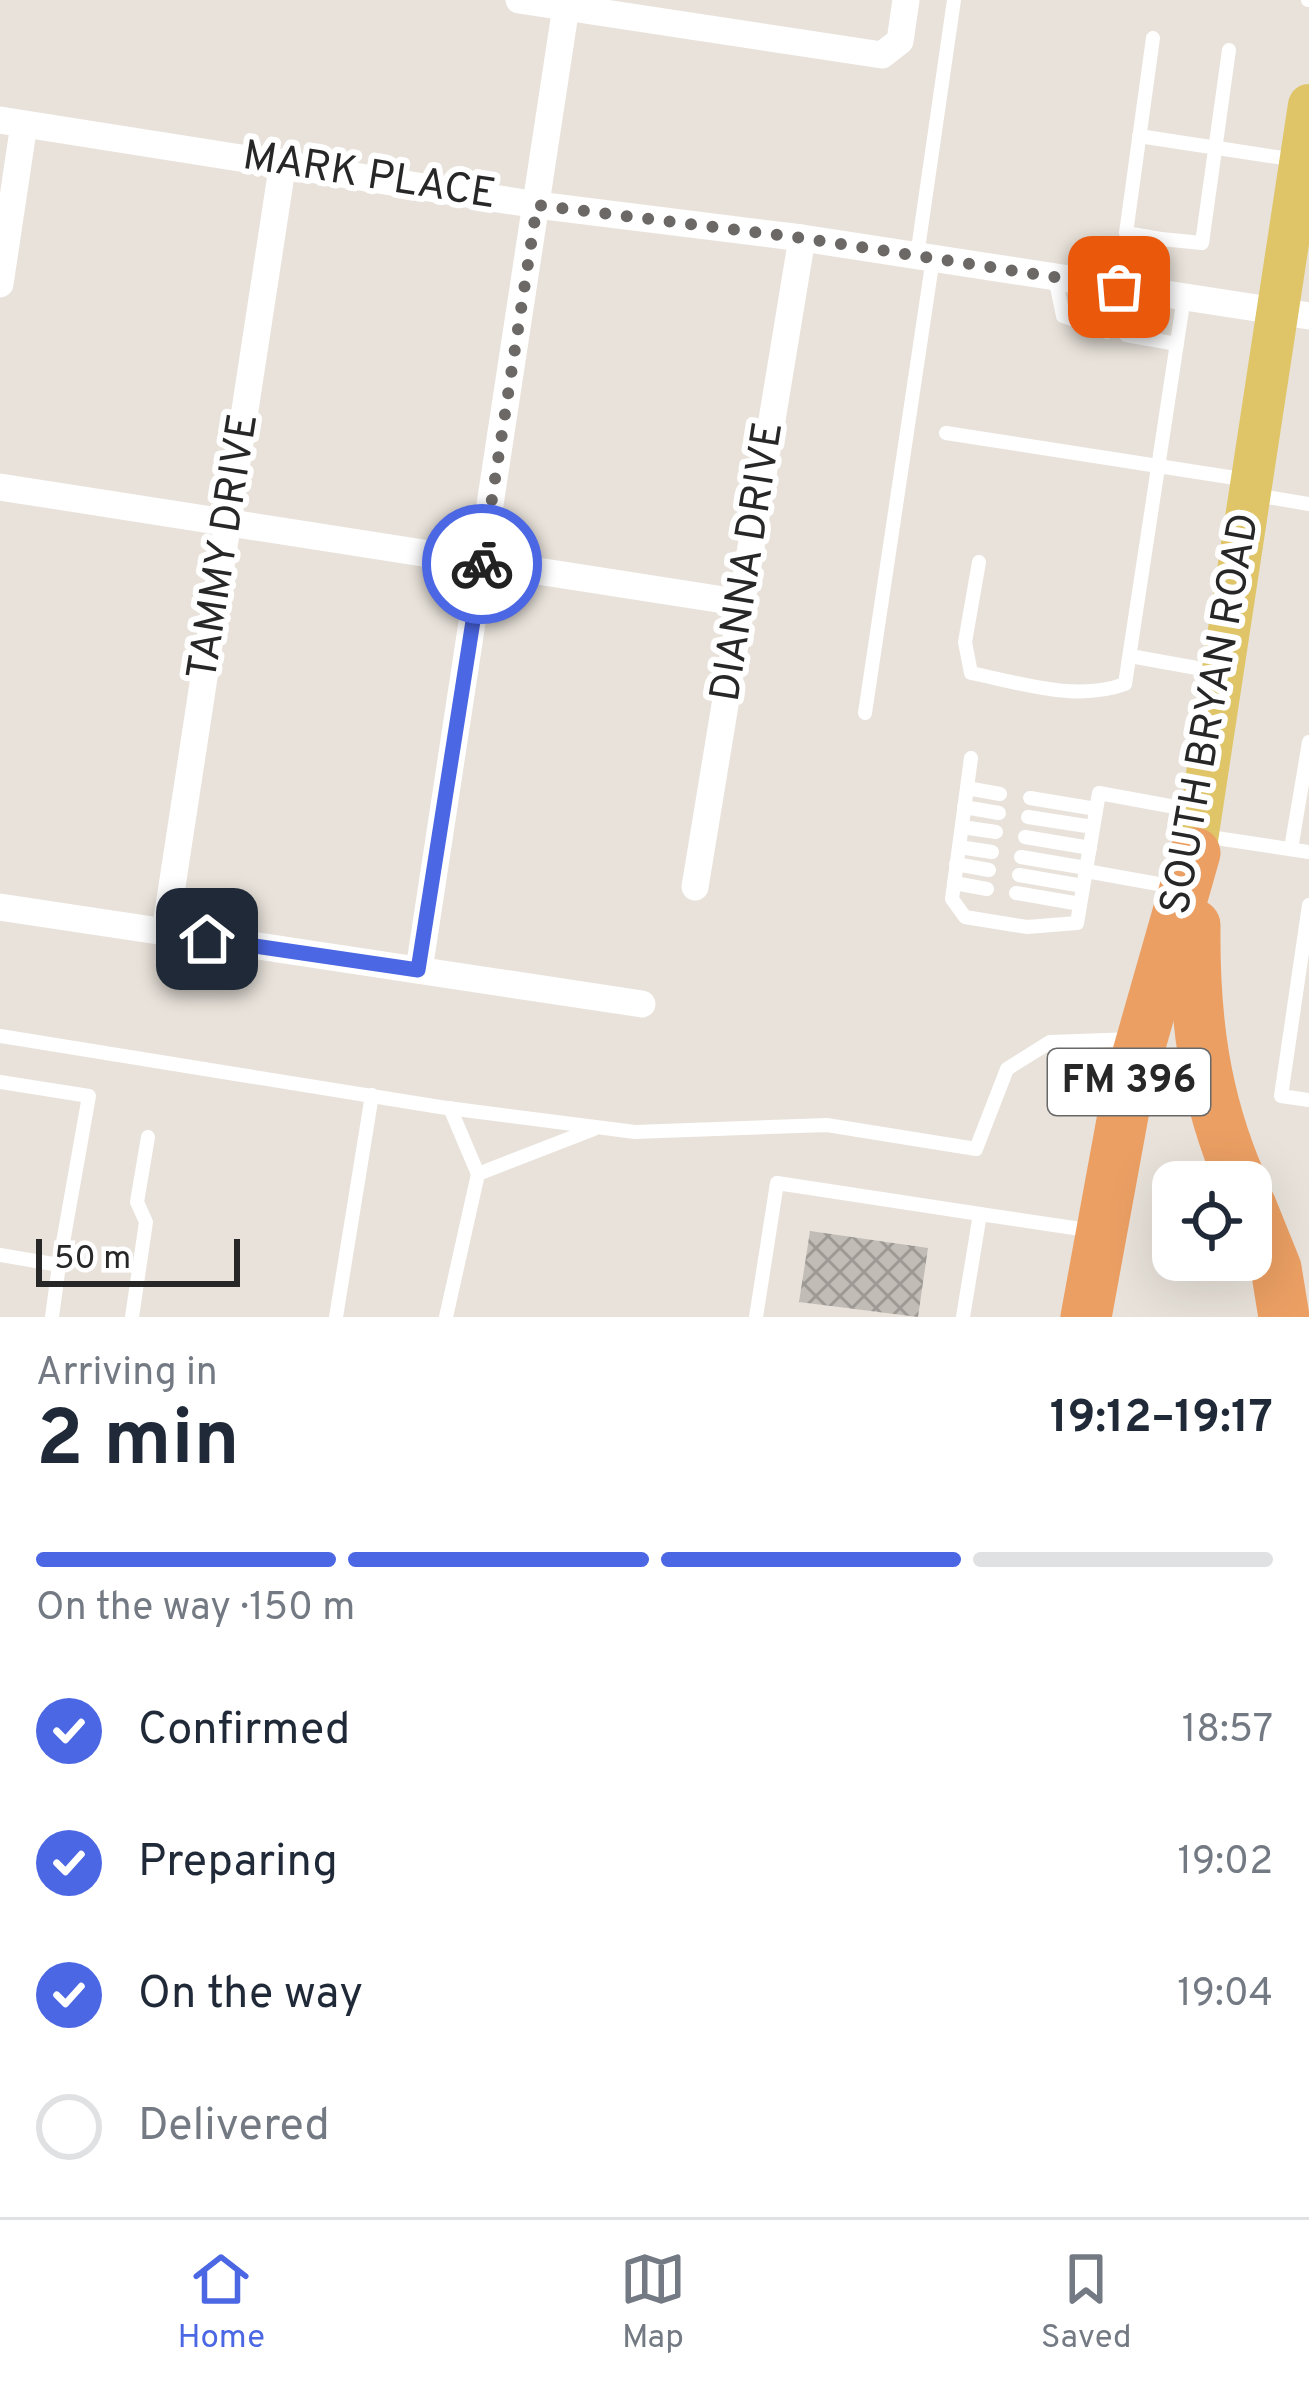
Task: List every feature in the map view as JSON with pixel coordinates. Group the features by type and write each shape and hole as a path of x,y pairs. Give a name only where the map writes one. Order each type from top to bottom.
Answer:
{"highway":[{"name":"SOUTH BRYAN ROAD","path":"1086,1317 1127,1090 1195,847"},
{"name":"FM 396","path":"1195,847 1194,1006 1200,1050 1232,1161"}],"main road":[{"name":"SOUTH BRYAN ROAD","path":"1195,847 1252,488 1294,314 1300,160 1309,105"}],"street":[{"path":"519,0 882,55 900,41 906,0"},
{"path":"418,970 567,4"},
{"path":"0,284 12,122"},
{"name":"MARK PLACE","path":"12,122 537,205 802,238 1294,314"},
{"name":"TAMMY DRIVE","path":"165,932 283,162"},
{"name":"DIANNA DRIVE","path":"694,886 802,238"},
{"path":"0,487 743,603"},
{"path":"0,908 642,1004"}],"lane":[{"path":"865,713 954,0"},
{"path":"1153,38 1126,233 1161,239 1202,243 1229,50"},
{"path":"1139,136 1300,160"},
{"path":"1150,292 1161,239"},
{"path":"1055,277 1063,316 1107,332"},
{"path":"979,562 965,642 970,673 1062,691 1103,692 1125,684 1184,297"},
{"path":"1126,335 1177,344"},
{"path":"946,433 1161,467 1309,503"},
{"path":"1130,656 1222,672"},
{"path":"1291,849 1309,742"},
{"path":"970,758 952,899 965,917 1027,927 1077,923 1099,793 1195,847"},
{"path":"967,788 1000,794"},
{"path":"1030,798 1096,808"},
{"path":"964,807 999,813"},
{"path":"1028,817 1093,827"},
{"path":"962,827 995,832"},
{"path":"1025,837 1090,848"},
{"path":"959,847 992,852"},
{"path":"1019,875 1085,875 1195,847 1309,852"},
{"path":"1021,857 1085,875"},
{"path":"956,864 989,870"},
{"path":"954,884 986,889"},
{"path":"1016,893 1080,904"},
{"path":"1309,905 1281,1096 1309,1100"},
{"path":"0,1036 450,1108 635,1132 827,1125 976,1150 1007,1069 1050,1042 1106,1036 1143,1040"},
{"path":"0,1082 88,1096 52,1317"},
{"path":"336,1317 371,1095"},
{"path":"446,1317 478,1174 450,1108"},
{"path":"478,1174 599,1127"},
{"path":"132,1317 146,1222 137,1202 148,1137"},
{"path":"756,1317 777,1184 1102,1232"},
{"path":"963,1317 980,1214"},
{"path":"0,1255 59,1264"}],"building":[{"path":"810,1231 928,1248 918,1317 799,1302"}],"way so far":[{"path":"482,564 537,205 802,238 1119,287"}],"route":[{"path":"207,939 418,970 482,564"}]}
